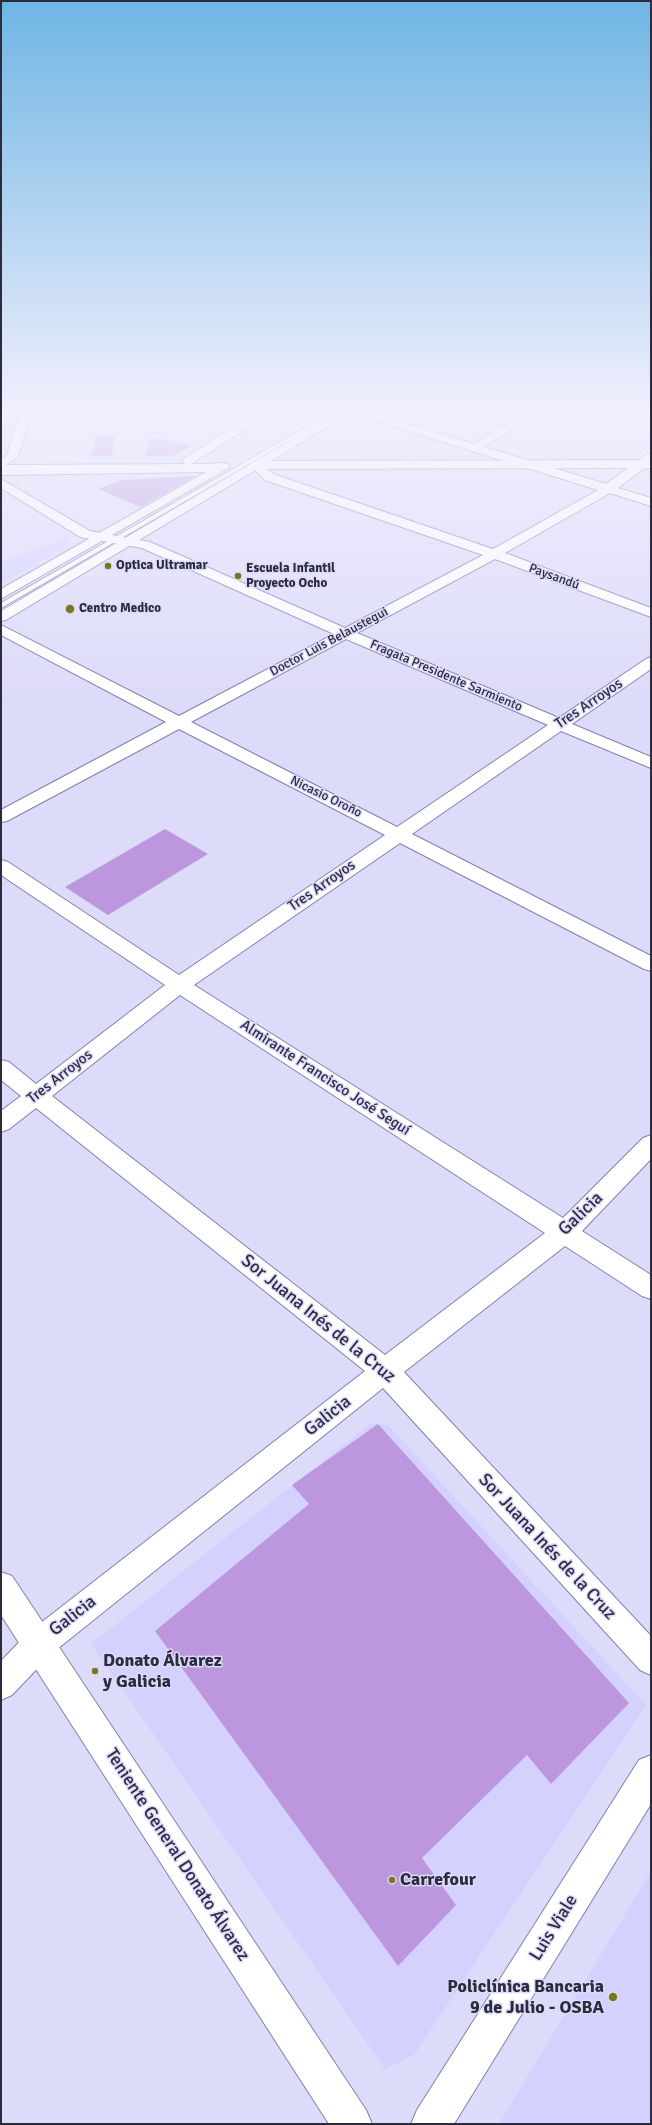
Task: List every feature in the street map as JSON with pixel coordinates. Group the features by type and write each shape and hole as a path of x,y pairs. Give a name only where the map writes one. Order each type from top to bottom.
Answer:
{"street":[{"name":"Fragata Presidente Sarmiento","path":"38,505 85,534 145,545 345,633 651,763"},
{"path":"1,595 108,539 163,505"},
{"path":"1,617 190,505"},
{"name":"Paysandú","path":"351,505 494,554 651,612"},
{"name":"Doctor Luis Belaustegui","path":"1,817 494,554 580,505"},
{"name":"Nicasio Oroño","path":"1,629 176,723 399,833 651,964"},
{"name":"Tres Arroyos","path":"1,1123 179,985 651,662"},
{"name":"Almirante Francisco José Seguí","path":"1,866 179,985 651,1288"},
{"name":"Sor Juana Inés de la Cruz","path":"1,1068 385,1371 651,1659"},
{"name":"Galicia","path":"1,1684 40,1643 385,1371 565,1232 651,1144"},
{"name":"Teniente General Donato Álvarez","path":"1,1587 40,1643 352,2124"},
{"name":"Luis Viale","path":"431,2124 651,1772"}],"lane":[{"path":"1,606 108,539 169,505"}],"shaded area":[{"path":"64,539 69,541 63,545 66,547 1,583 1,563"},
{"name":"Carrefour","path":"371,1423 388,1425 646,1705 414,2055 385,2069 91,1644"},
{"name":"Policlínica Bancaria 9 de Julio - OSBA","path":"651,1871 651,2124 499,2124"}],"building":[{"path":"165,829 208,854 108,915 65,887"},
{"name":"Carrefour","path":"378,1424 629,1703 551,1784 527,1755 422,1858 456,1905 398,1966 155,1631 309,1504 292,1485"}],"place":[{"name":"Optica Ultramar","path":"108,566"},
{"name":"Escuela Infantil Proyecto Ocho","path":"238,576"},
{"name":"Centro Medico","path":"70,609"},
{"name":"Donato Álvarez y Galicia","path":"95,1671"},
{"name":"Carrefour","path":"392,1880"},
{"name":"Policlínica Bancaria 9 de Julio - OSBA","path":"613,1997"}]}
